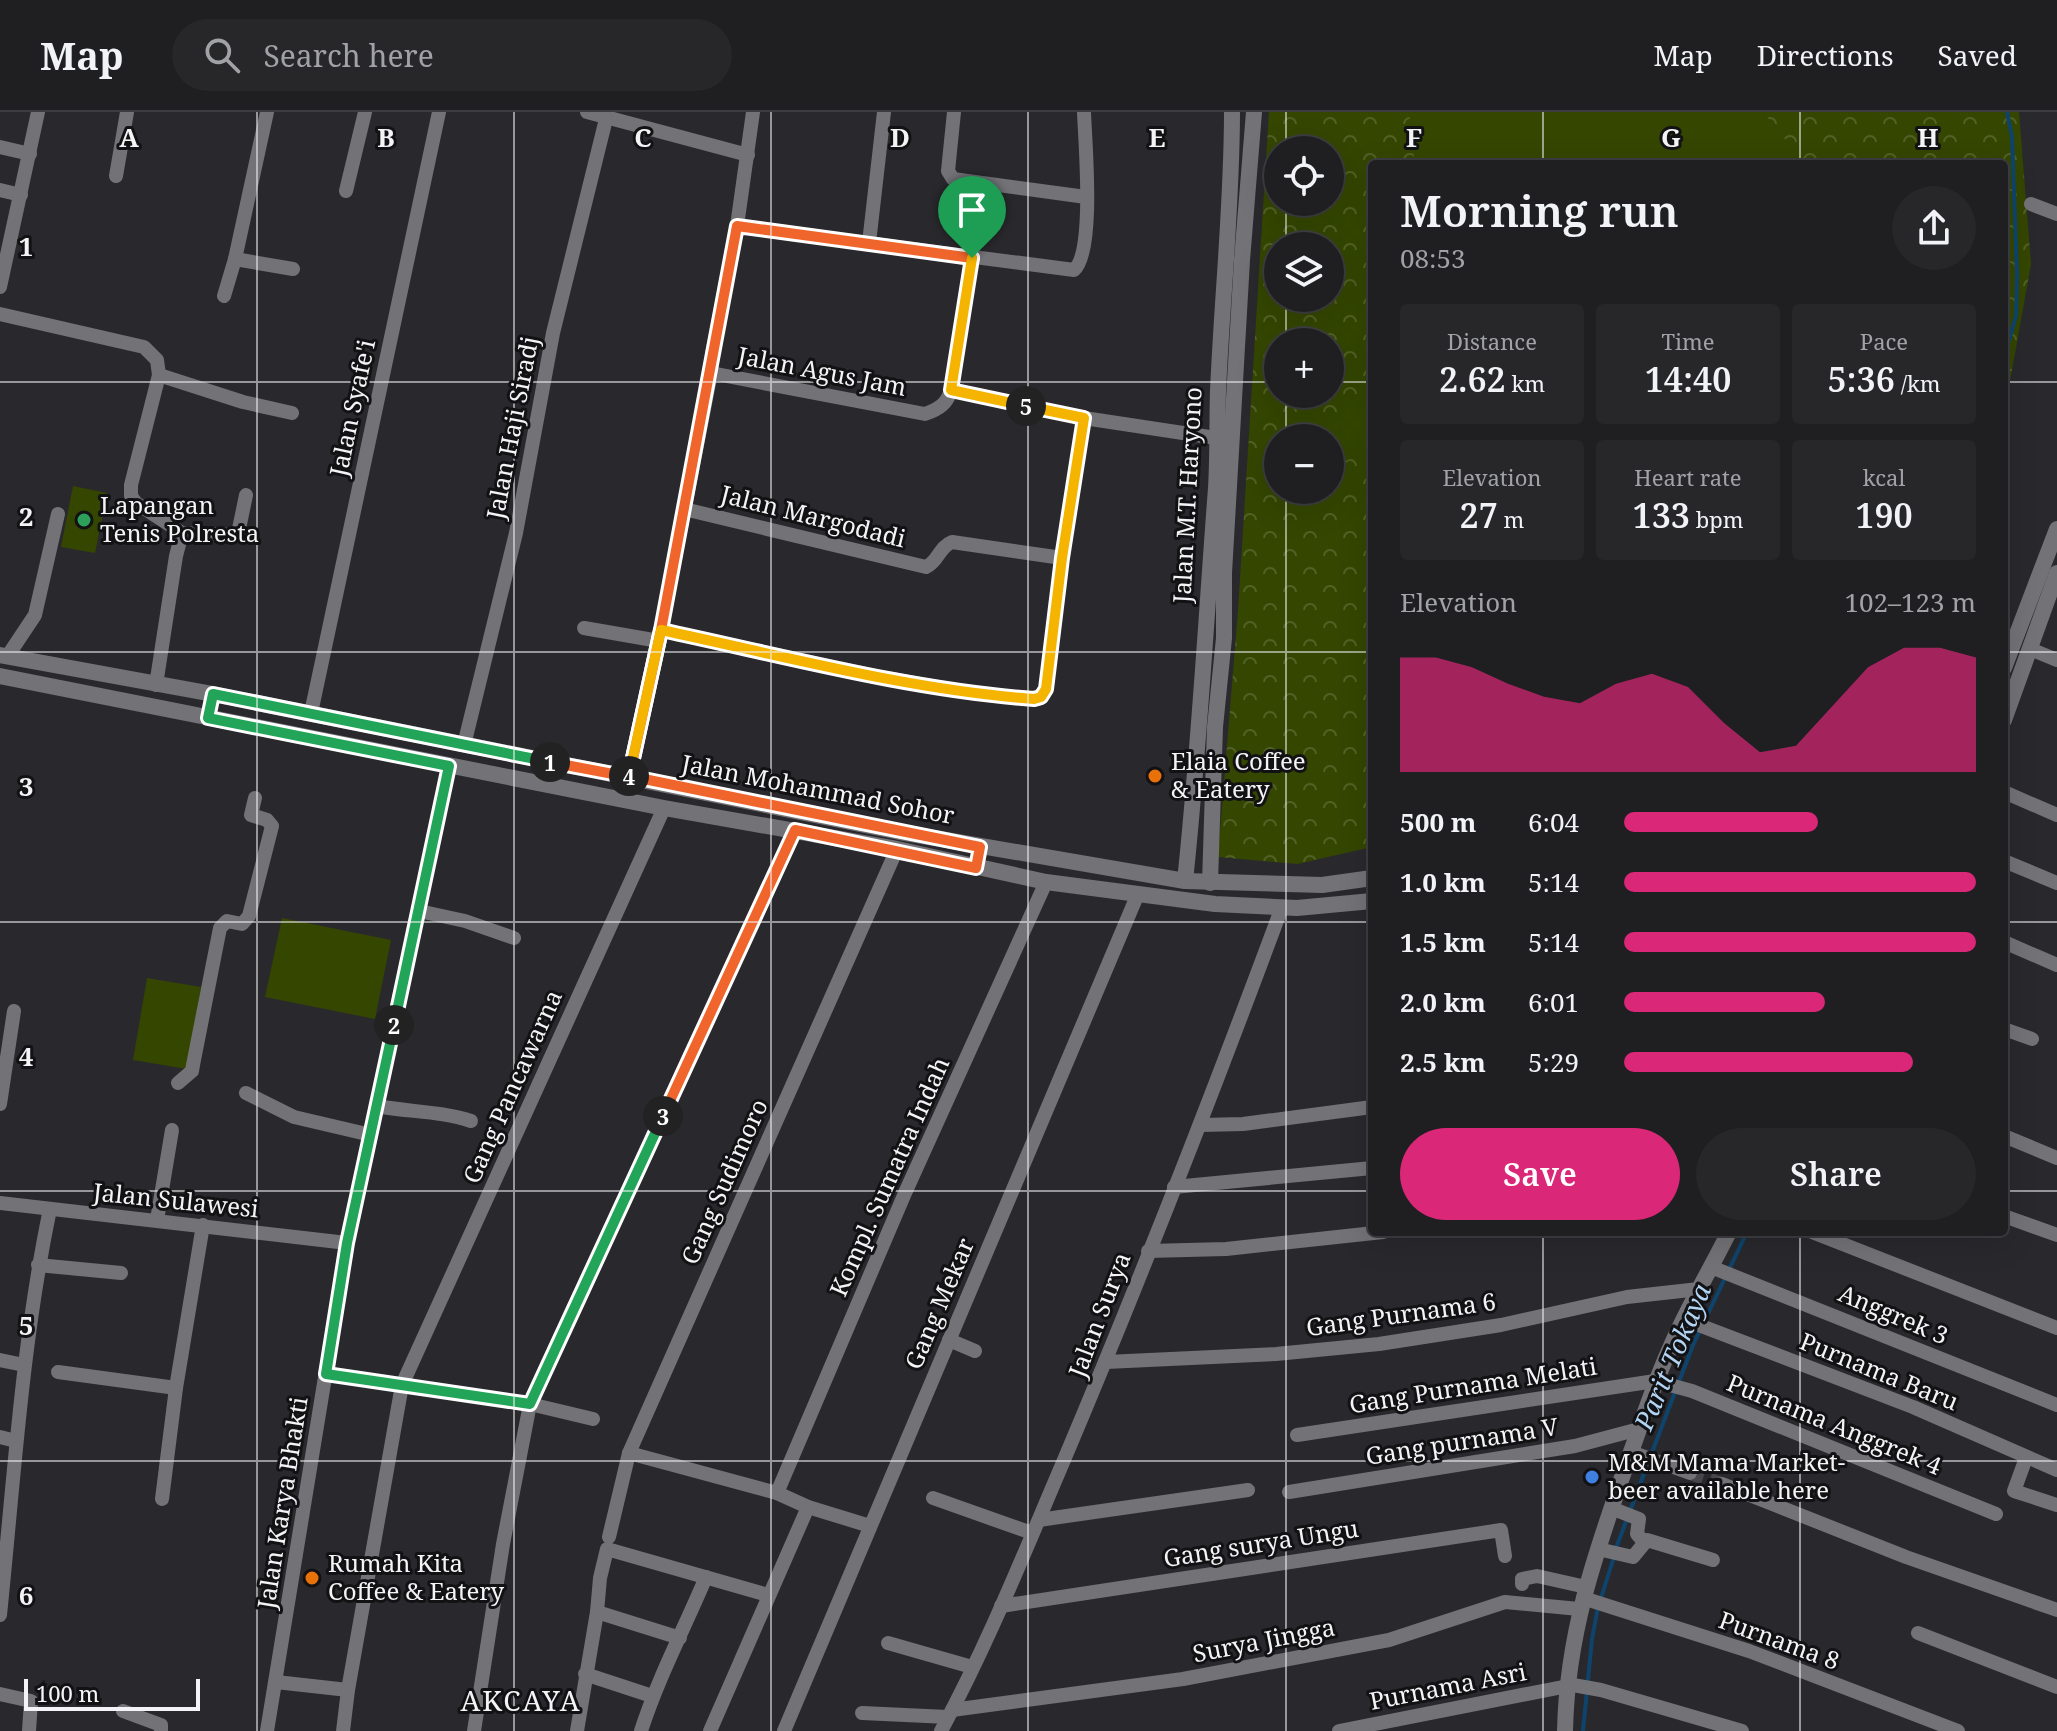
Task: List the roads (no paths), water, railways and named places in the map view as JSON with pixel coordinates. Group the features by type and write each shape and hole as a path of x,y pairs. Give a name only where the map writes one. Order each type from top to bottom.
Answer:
{"street":[{"path":"0,287 4,255 21,195 38,112"},
{"path":"116,176 127,112"},
{"path":"224,296 267,112"},
{"path":"346,191 365,112"},
{"name":"Jalan Syafe'i","path":"311,713 439,112"},
{"path":"587,112 748,155"},
{"path":"629,777 711,373 753,112"},
{"path":"869,243 884,112"},
{"path":"954,112 948,171 953,179 1086,197"},
{"path":"737,226 1073,270 1081,262 1085,250 1084,112"},
{"name":"Jalan M.T. Haryono","path":"1185,881 1206,765 1216,573 1216,438 1231,335 1226,246 1232,182 1232,112"},
{"path":"1216,573 1231,335 1242,260 1254,112"},
{"name":"Jalan Haji Siradj","path":"464,745 516,533 553,333 606,119"},
{"path":"0,147 30,154"},
{"path":"0,190 21,195"},
{"path":"2031,204 2057,214"},
{"path":"972,258 951,390 1084,418 1216,438"},
{"path":"235,259 293,269"},
{"path":"0,314 144,347 157,360 159,375 131,485 131,496 136,503 182,533 234,535 239,529 246,495"},
{"name":"Jalan Agus Jam","path":"711,373 925,414 941,407 951,390"},
{"path":"159,375 243,402 292,413"},
{"path":"584,628 660,636 971,693 1037,699 1046,689 1084,418"},
{"name":"Jalan Margodadi","path":"684,509 926,567 933,563 944,545 952,542 1062,558"},
{"path":"3,656 35,615 58,514"},
{"path":"2008,658 2057,529"},
{"path":"156,685 182,533"},
{"path":"2008,709 2030,649 2052,604 2057,573"},
{"path":"2030,649 2057,660"},
{"name":"Jalan Mohammad Sohor","path":"3,656 311,713 980,847 1185,881 1322,885 1367,880"},
{"name":"Jalan Mohammad Sohor","path":"0,676 664,808 897,849 1046,882 1215,904 1282,907 1366,902"},
{"path":"208,718 213,694"},
{"path":"550,785 551,762"},
{"path":"1206,765 1210,883"},
{"name":"Jalan Karya Bhakti","path":"267,1731 347,1243 449,766"},
{"path":"2008,794 2057,815"},
{"path":"178,1083 192,1071 220,928 227,921 242,924 249,916 272,826 267,820 251,815 255,798"},
{"name":"Gang Pancawarna","path":"343,1731 402,1385 664,808"},
{"path":"474,1731 503,1544 530,1404 795,830"},
{"path":"976,868 980,847"},
{"name":"Gang Sudimoro","path":"577,1731 600,1578 629,1453 897,849"},
{"path":"2008,863 2057,883"},
{"path":"1366,902 1367,880"},
{"name":"Kompl. Sumatra Indah","path":"777,1493 905,1193 1046,882"},
{"name":"Gang Mekar","path":"784,1731 1137,896"},
{"name":"Jalan Surya","path":"941,1731 1001,1606 1106,1362 1201,1125 1282,907"},
{"path":"419,911 465,921 514,938"},
{"path":"2008,944 2057,965"},
{"path":"0,1104 14,1011"},
{"path":"2008,1030 2032,1039"},
{"path":"246,1093 294,1117 371,1135"},
{"path":"377,1106 415,1113 450,1114 471,1121"},
{"path":"1201,1125 1243,1124 1368,1108"},
{"path":"157,1220 172,1130"},
{"path":"2008,1138 2057,1158"},
{"path":"1174,1187 1368,1168"},
{"name":"Jalan Sulawesi","path":"0,1203 347,1243"},
{"path":"0,1615 5,1514 38,1265 50,1209"},
{"path":"2008,1217 2057,1235"},
{"path":"162,1499 176,1388 203,1225"},
{"path":"1148,1251 1226,1249 1368,1234"},
{"path":"1565,1731 1583,1598 1598,1549 1634,1453 1639,1429 1699,1289 1714,1268 1727,1236"},
{"path":"1822,1236 2057,1328"},
{"path":"38,1265 121,1273"},
{"name":"Anggrek 3","path":"1714,1268 2057,1405"},
{"name":"Gang Purnama 6","path":"1106,1362 1276,1354 1379,1344 1501,1325 1627,1297 1699,1289"},
{"name":"Purnama Baru","path":"1687,1321 1913,1407 2057,1470"},
{"path":"949,1340 975,1351"},
{"path":"0,1360 24,1365"},
{"path":"58,1372 176,1388"},
{"path":"326,1374 530,1404 593,1419"},
{"name":"Purnama Anggrek 4","path":"1660,1382 1692,1391 1996,1514"},
{"name":"Gang Purnama Melati","path":"1297,1435 1660,1382"},
{"name":"Gang purnama V","path":"1289,1492 1575,1446 1639,1429"},
{"path":"0,1437 16,1441"},
{"path":"629,1453 777,1493 808,1507 870,1526"},
{"path":"1634,1453 1690,1473"},
{"path":"2026,1458 2014,1491 2057,1505"},
{"path":"1722,1484 1906,1557 2057,1610"},
{"path":"933,1498 1036,1526 1248,1490"},
{"path":"710,1731 808,1507"},
{"path":"1614,1509 1641,1521 1637,1536 1643,1541 1659,1542 1713,1560"},
{"name":"Gang surya Ungu","path":"1001,1606 1501,1530 1505,1556"},
{"path":"1598,1549 1633,1557 1643,1541"},
{"path":"608,1543 768,1595"},
{"path":"1522,1584 1522,1579 1537,1576 1583,1598"},
{"path":"641,1731 652,1696 706,1577"},
{"name":"Purnama 8","path":"1583,1598 1749,1651 1958,1731"},
{"name":"Surya Jingga","path":"862,1713 950,1714 1183,1679 1389,1640 1505,1602 1583,1598"},
{"path":"597,1612 680,1638"},
{"path":"1918,1633 2057,1687"},
{"path":"888,1643 972,1667"},
{"path":"585,1674 652,1696"},
{"path":"276,1682 348,1690"},
{"path":"1570,1686 1601,1690 1742,1731"},
{"name":"Purnama Asri","path":"1339,1731 1570,1686"},
{"path":"0,1694 31,1701 29,1731"},
{"path":"123,1711 156,1721 161,1725 161,1731"}],"waterway":[{"name":"Parit Tokaya","path":"2007,112 2012,137 2017,275 2016,316 2008,344"},
{"name":"Parit Tokaya","path":"1651,1455 1693,1345 1745,1236"},
{"name":"Parit Tokaya","path":"1630,1511 1648,1463"},
{"name":"Parit Tokaya","path":"1616,1548 1627,1519"},
{"name":"Parit Tokaya","path":"1601,1598 1614,1557"},
{"name":"Parit Tokaya","path":"1583,1731 1598,1607"}],"tunnel":[{"path":"1690,1473 1722,1484"}],"place":[{"name":"Lapangan Tenis Polresta","path":"84,520"},
{"name":"Elaia Coffee & Eatery","path":"1155,776"},
{"name":"M&M Mama Market- beer available here","path":"1592,1477"},
{"name":"Rumah Kita Coffee & Eatery","path":"312,1578"}],"district":[{"name":"AKCAYA","path":"521,1701"}]}
